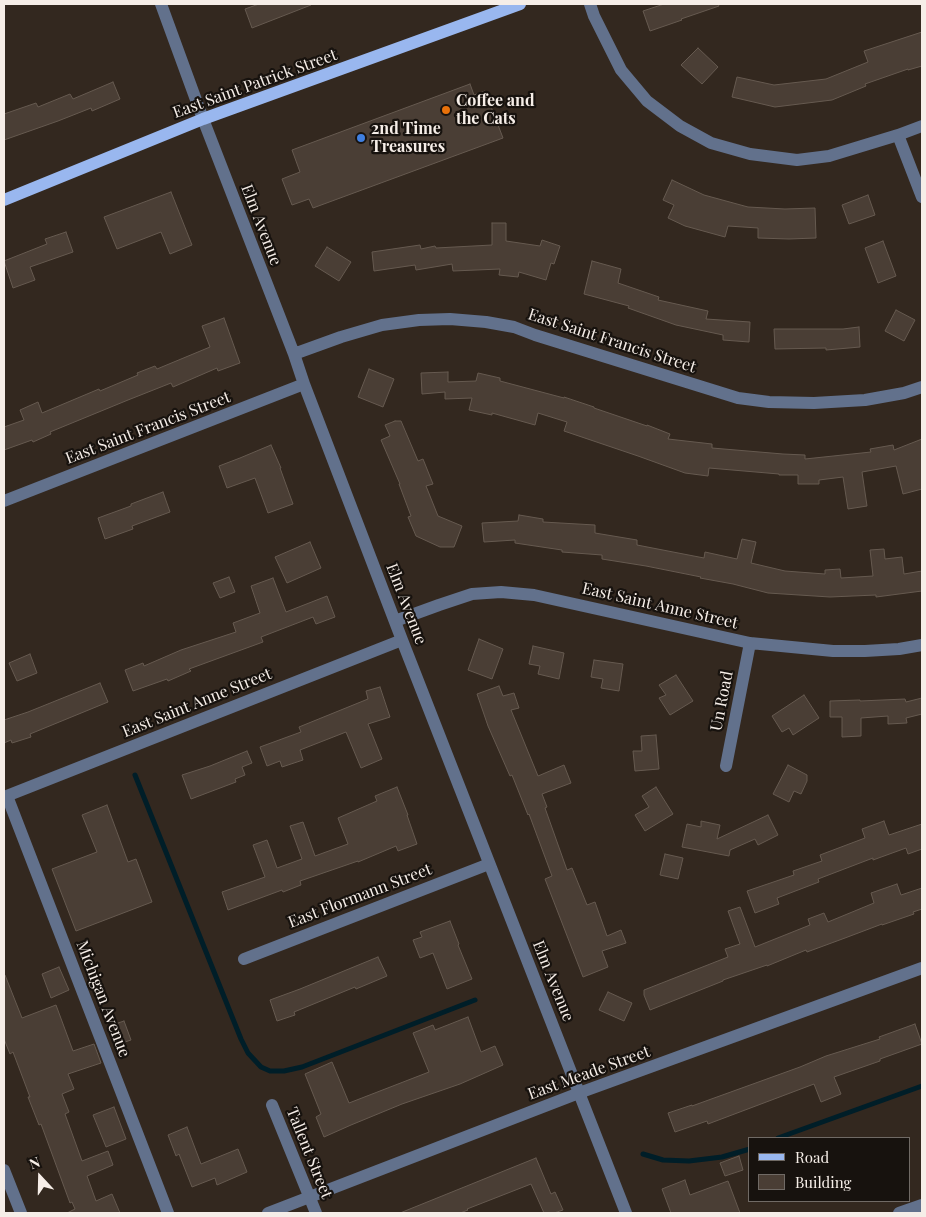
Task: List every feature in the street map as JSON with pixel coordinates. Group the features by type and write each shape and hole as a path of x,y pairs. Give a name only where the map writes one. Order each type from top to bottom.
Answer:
{"main road":[{"name":"East Saint Patrick Street","path":"4,200 203,120 520,4"}],"street":[{"name":"Elm Avenue","path":"161,4 203,120 402,640 626,1213"},
{"path":"590,4 621,70 647,101 680,126 711,143 750,154 797,160 829,156 922,126"},
{"path":"898,135 922,196"},
{"name":"East Saint Francis Street","path":"294,354 382,325 419,320 450,319 514,327 738,398 769,402 814,403 865,400 904,393 922,387"},
{"name":"East Saint Francis Street","path":"4,502 304,384"},
{"name":"East Saint Anne Street","path":"395,621 472,594 501,592 534,595 750,643 833,651 899,649 922,645"},
{"name":"East Saint Anne Street","path":"6,797 402,640"},
{"name":"Un Road","path":"726,766 750,643"},
{"name":"Michigan Avenue","path":"6,797 168,1213"},
{"name":"East Flormann Street","path":"244,959 489,864"},
{"name":"East Meade Street","path":"268,1213 579,1093 922,968"},
{"name":"Tallent Street","path":"272,1105 316,1213"},
{"path":"4,1170 21,1213"},
{"path":"899,1213 922,1205"}],"building":[{"path":"259,4 311,5 252,28 245,9"},
{"path":"664,4 718,4 719,6 650,31 643,11"},
{"path":"922,32 922,66 865,84 866,86 832,100 775,107 732,97 737,77 774,85 826,79 868,62 864,51"},
{"path":"698,48 718,67 702,84 681,65"},
{"path":"113,82 120,99 92,111 91,108 4,140 4,114 36,103 38,107 70,94 73,99"},
{"path":"470,84 474,95 485,91 503,138 313,208 309,199 292,205 282,179 300,172 292,150"},
{"path":"672,180 704,195 748,207 815,208 816,238 758,238 758,228 728,226 725,237 685,226 668,218 674,205 663,200"},
{"path":"171,192 192,245 170,254 161,232 117,249 104,217"},
{"path":"868,195 875,215 849,224 842,205"},
{"path":"492,223 506,223 506,241 540,246 542,240 560,246 554,264 551,263 546,280 519,272 518,277 499,275 500,269 453,271 452,264 416,270 415,265 374,271 372,252 420,245 421,249 435,246 436,248 492,245"},
{"path":"66,232 73,252 30,267 35,280 13,288 4,261 47,244 45,239"},
{"path":"883,241 896,276 878,283 865,248"},
{"path":"327,247 351,262 339,281 315,266"},
{"path":"592,261 621,269 618,283 659,297 658,300 708,311 706,319 750,322 749,342 723,340 723,335 676,325 628,308 629,306 584,294"},
{"path":"896,310 915,320 904,341 885,331"},
{"path":"224,318 240,363 218,371 217,368 173,387 171,383 50,432 51,434 33,442 32,440 4,450 4,427 24,420 20,410 38,402 42,413 138,375 137,373 155,366 157,369 210,347 202,326"},
{"path":"859,327 860,347 826,350 826,348 775,349 774,329 843,329"},
{"path":"369,369 394,379 383,407 358,397"},
{"path":"448,372 448,382 476,381 478,373 500,378 500,381 564,397 647,425 670,434 668,439 712,444 712,448 805,455 805,459 871,452 870,449 893,445 894,450 922,439 922,489 903,494 896,466 862,472 867,506 848,509 843,477 819,480 819,484 798,484 798,475 709,468 708,476 685,473 564,431 567,422 538,413 535,425 492,413 492,415 469,410 472,398 445,399 445,392 422,394 421,373"},
{"path":"401,421 418,461 423,459 433,484 426,486 438,516 462,526 454,547 440,547 416,536 408,517 411,516 400,484 381,440 390,436 385,425"},
{"path":"271,445 293,504 268,513 255,478 227,488 219,466"},
{"path":"163,492 170,512 132,526 133,529 105,539 98,518"},
{"path":"519,515 543,519 543,522 595,525 595,533 637,540 637,545 704,558 705,552 737,559 742,539 756,542 751,563 785,571 825,574 825,570 840,569 841,578 873,576 870,550 884,549 885,559 902,557 904,574 922,571 922,591 876,597 876,595 830,597 768,593 701,577 602,559 602,555 562,552 562,550 515,543 515,540 484,542 482,523 518,521"},
{"path":"310,542 321,568 287,583 275,557"},
{"path":"229,577 235,592 220,598 213,583"},
{"path":"273,578 286,612 327,596 335,617 316,624 313,617 261,637 263,642 189,669 191,671 168,681 167,679 133,691 125,670 143,663 144,666 181,650 236,632 233,623 260,613 251,586"},
{"path":"479,639 503,649 492,679 468,670"},
{"path":"533,646 564,653 559,679 538,674 540,666 529,664"},
{"path":"30,654 37,673 17,681 9,663"},
{"path":"594,660 623,664 619,691 601,688 603,679 591,677"},
{"path":"676,675 693,701 670,715 659,698 666,695 659,685"},
{"path":"100,683 108,702 30,734 31,737 12,743 11,740 4,743 4,720"},
{"path":"499,686 503,696 514,693 519,708 511,710 538,776 564,765 571,783 542,794 547,807 545,808 567,870 572,868 587,905 595,902 607,936 621,930 626,943 602,951 608,967 583,977 545,879 552,876 529,814 488,726 477,694"},
{"path":"380,687 390,717 368,724 382,759 361,768 346,732 300,750 303,760 282,767 280,761 267,766 260,747 301,732 299,727 368,699 366,691"},
{"path":"804,695 819,718 793,735 789,728 782,732 772,716"},
{"path":"922,698 922,714 906,718 907,723 888,724 888,716 861,718 861,736 842,737 842,717 830,717 830,701 905,699 906,702"},
{"path":"656,735 659,769 635,771 633,751 642,751 641,736"},
{"path":"247,751 252,763 242,767 245,775 235,779 236,782 191,799 182,775"},
{"path":"788,765 807,775 807,781 801,794 794,791 789,802 773,794"},
{"path":"397,787 417,844 398,851 396,846 358,862 300,881 301,885 283,892 282,890 228,910 222,892 265,877 253,845 267,840 277,868 302,859 290,826 303,822 315,856 348,844 338,818 377,801 375,796"},
{"path":"656,787 673,814 645,831 635,815 649,807 642,796"},
{"path":"107,805 128,862 136,859 152,902 76,931 52,869 97,852 82,815"},
{"path":"768,815 778,835 758,845 755,839 730,850 729,856 682,847 687,824 701,827 701,821 720,825 717,839"},
{"path":"884,821 889,835 922,824 922,849 908,854 906,848 873,860 873,858 818,879 819,882 777,898 779,904 755,913 747,891 794,875 793,871 822,861 820,855 865,838 862,829"},
{"path":"665,854 683,858 678,879 660,875"},
{"path":"897,884 901,895 922,888 922,909 913,912 914,914 723,980 650,1010 644,990 728,957 725,949 740,944 728,911 740,907 755,947 810,925 808,919 824,913 828,922 874,903 871,893"},
{"path":"450,921 472,979 447,989 433,953 420,958 413,940 422,937 420,932"},
{"path":"378,957 387,976 356,989 355,987 294,1012 295,1015 277,1021 270,1000"},
{"path":"59,967 69,990 51,998 42,974"},
{"path":"4,975 22,1018 56,1005 73,1051 94,1044 101,1063 68,1074 74,1089 62,1094 69,1112 65,1114 82,1161 108,1151 113,1165 87,1176 96,1201 112,1194 120,1213 67,1213 75,1209 72,1202 70,1203 41,1124 39,1125 13,1052 10,1054 4,1039"},
{"path":"608,992 632,1003 624,1021 599,1010"},
{"path":"468,1017 481,1052 495,1046 503,1065 460,1084 402,1104 324,1137 316,1117 321,1114 305,1074 332,1062 349,1103 429,1072 413,1033 433,1025 435,1030"},
{"path":"124,1021 131,1040 116,1045 109,1026"},
{"path":"915,1024 922,1044 834,1077 841,1094 821,1102 814,1084 708,1124 707,1121 675,1132 668,1113 692,1106 826,1056 880,1039 879,1037"},
{"path":"114,1107 126,1139 106,1147 93,1115"},
{"path":"187,1127 201,1164 238,1149 247,1172 217,1185 215,1178 192,1187 179,1154 176,1156 168,1135"},
{"path":"739,1156 743,1170 725,1176 720,1163"},
{"path":"536,1158 551,1194 555,1192 563,1210 554,1213 544,1213 531,1184 460,1213 400,1213"},
{"path":"685,1180 690,1195 728,1181 740,1213 671,1213 662,1189"}],"waterway":[{"path":"135,775 241,1039 248,1053 261,1067 270,1071 284,1071 302,1067 475,1000"},
{"path":"781,1137 922,1086"},
{"path":"643,1154 663,1160 689,1161 722,1157 748,1150"}],"place":[{"name":"Coffee and the Cats","path":"446,110"},
{"name":"2nd Time Treasures","path":"361,138"}]}
